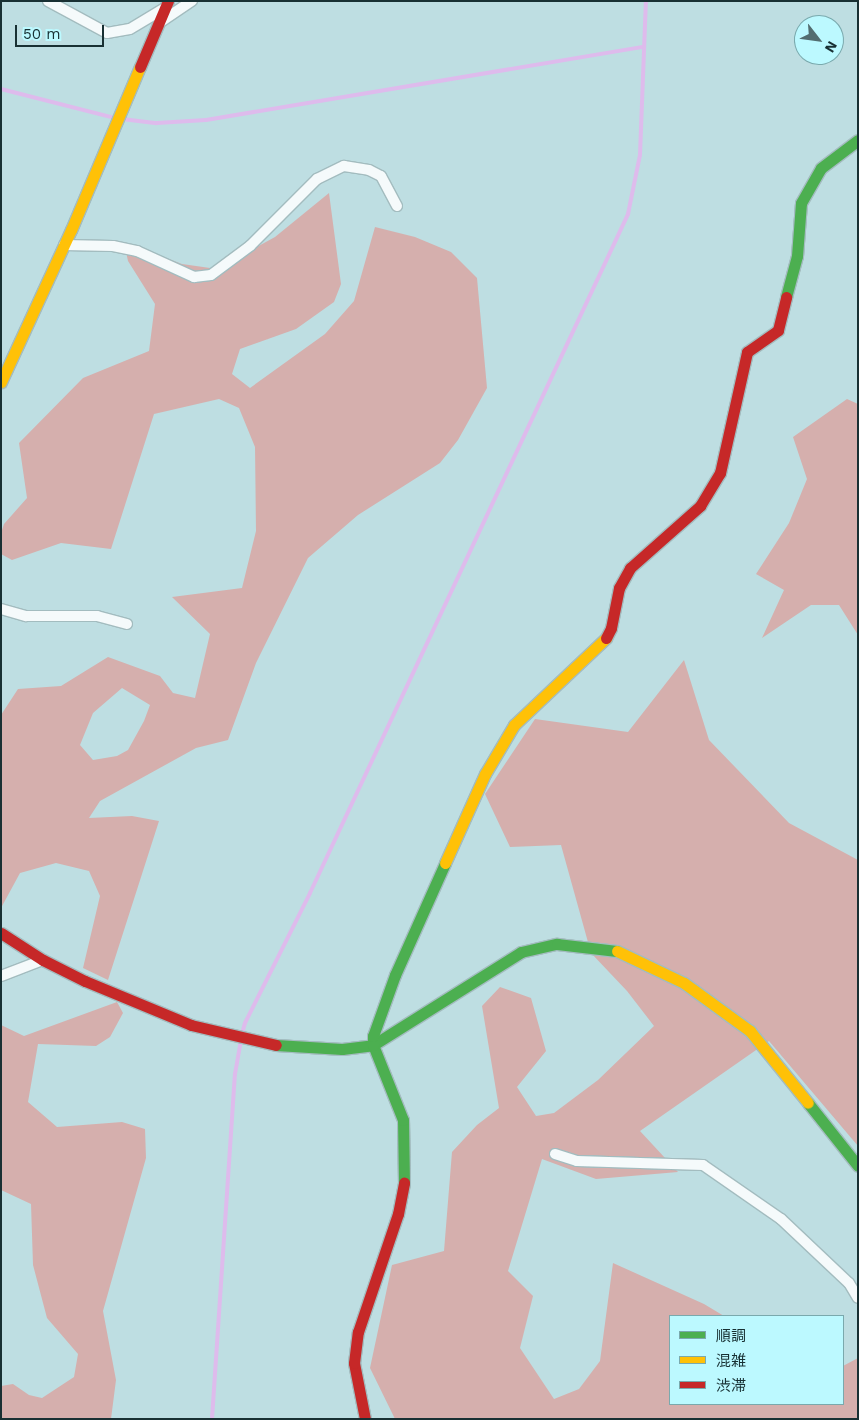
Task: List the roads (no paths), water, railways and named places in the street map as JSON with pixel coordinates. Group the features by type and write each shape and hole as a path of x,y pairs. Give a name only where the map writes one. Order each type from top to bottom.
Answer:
{"street":[{"path":"48,1 107,33 130,29 167,5"},
{"path":"158,23 192,1"},
{"path":"1,382 64,246 167,5"},
{"path":"365,1419 354,1363 358,1332 398,1214 406,1176 403,1120 373,1045 395,975 485,774 514,725 603,642 611,628 619,588 630,568 700,506 720,473 747,352 757,342 778,330 797,256 801,203 821,168 858,140"},
{"path":"64,246 121,248 194,277 211,275 250,246 317,180 344,166 369,170 381,176 397,206"},
{"path":"1,609 26,616 97,616 127,624"},
{"path":"1,933 43,960 139,1006 191,1025 273,1045 342,1049 373,1045 521,952 557,944 609,948 638,958 684,983 750,1031 858,1166"},
{"path":"1,976 43,960"},
{"path":"555,1154 577,1161 702,1165 781,1219 853,1285 858,1298"}],"waterway":[{"path":"242,1034 245,1023 310,893 628,214 640,155 646,1"},
{"path":"122,119 157,123 206,120 643,47"},
{"path":"1,89 115,118"},
{"path":"212,1419 235,1074 241,1041"}]}
